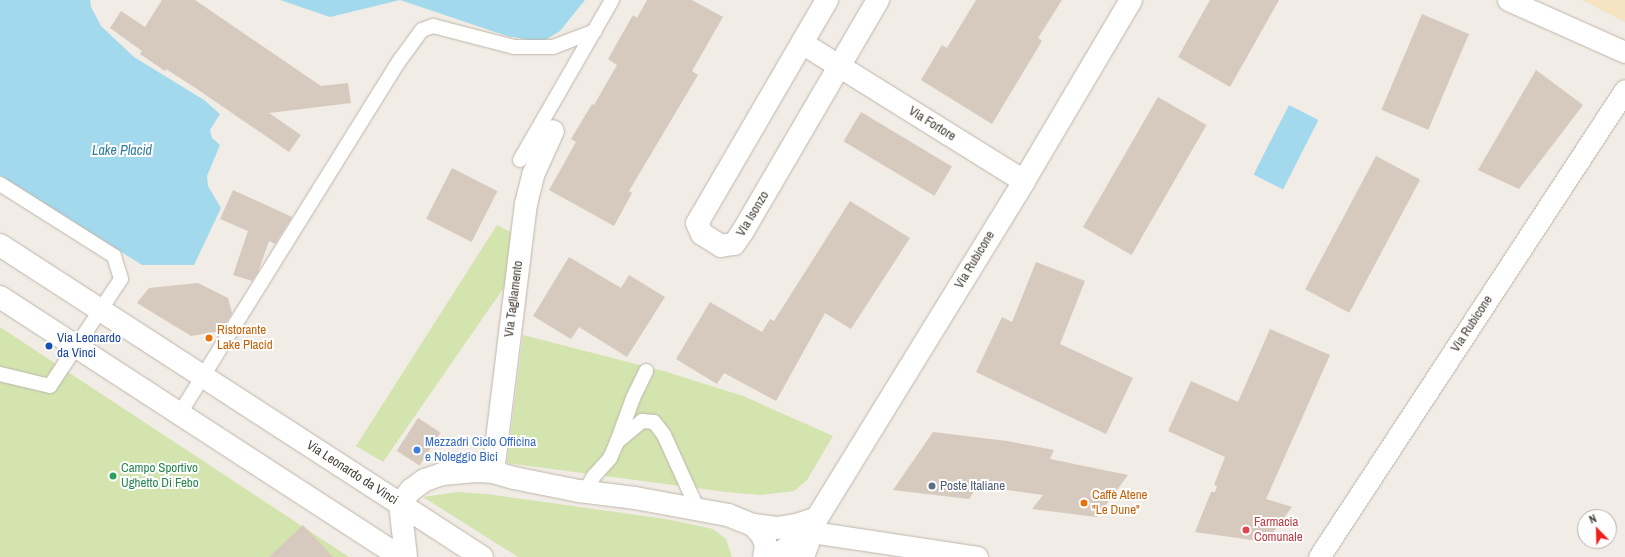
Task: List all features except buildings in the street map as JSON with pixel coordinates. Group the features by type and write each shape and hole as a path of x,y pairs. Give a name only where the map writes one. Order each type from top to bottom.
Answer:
{"street":[{"name":"Via Isonzo","path":"827,0 698,223 702,234 721,246 734,244 840,67 878,0"},
{"name":"Via Rubicone","path":"803,557 815,525 1024,181 1131,0"},
{"path":"1508,0 1625,52"},
{"path":"802,43 840,67"},
{"name":"Via Fortore","path":"840,67 1024,181"},
{"name":"Via Rubicone","path":"1319,557 1625,90"},
{"name":"Via Tagliamento","path":"493,472 526,204 533,176 553,131"},
{"name":"Via Leonardo da Vinci","path":"0,245 102,309 482,557"},
{"path":"0,297 78,346 400,557"},
{"path":"406,557 400,504 410,490 426,480 442,474 476,471 493,472 514,478 585,492 635,498 728,515 753,525 777,528 798,525 815,525 976,557"},
{"path":"753,525 762,535 766,545 764,557"},
{"name":"Via Rubicone","path":"778,557 815,525"}],"lane":[{"path":"520,160 612,0"},
{"path":"180,413 400,60 422,30 433,26 514,47 553,47 595,31"},
{"path":"0,184 114,256 121,279 78,346 50,386 0,374"},
{"path":"585,492 594,476 610,458 632,398 646,371"},
{"path":"617,442 642,421 654,422 664,435 698,510"}],"green space":[{"path":"497,225 518,236 514,273 383,462 356,446"},
{"name":"Campo Sportivo Ughetto Di Febo","path":"0,327 103,395 349,557 0,557"},
{"path":"523,335 667,372 743,396 833,436 807,480 794,491 760,495 726,492 507,463"},
{"path":"458,492 487,494 666,519 713,529 726,539 732,557 518,557 423,497"}],"sand":[{"path":"1582,0 1625,0 1625,22"}],"water":[{"name":"Lake Placid","path":"0,0 90,0 91,7 101,26 134,57 204,100 220,114 210,130 212,138 220,145 207,176 208,186 221,208 194,265 142,265 0,175"},
{"path":"280,0 400,0 330,17"},
{"path":"400,0 585,0 560,31 542,42 507,36"},
{"path":"1289,105 1318,120 1283,189 1254,174"}],"place":[{"name":"Ristorante Lake Placid","path":"209,338"},
{"name":"Via Leonardo da Vinci","path":"49,346"},
{"name":"Mezzadri Ciclo Officina e Noleggio Bici","path":"417,450"},
{"name":"Campo Sportivo Ughetto Di Febo","path":"113,476"},
{"name":"Poste Italiane","path":"932,486"},
{"name":"Caffè Atene \"Le Dune\"","path":"1084,503"},
{"name":"Farmacia Comunale","path":"1246,530"}]}
